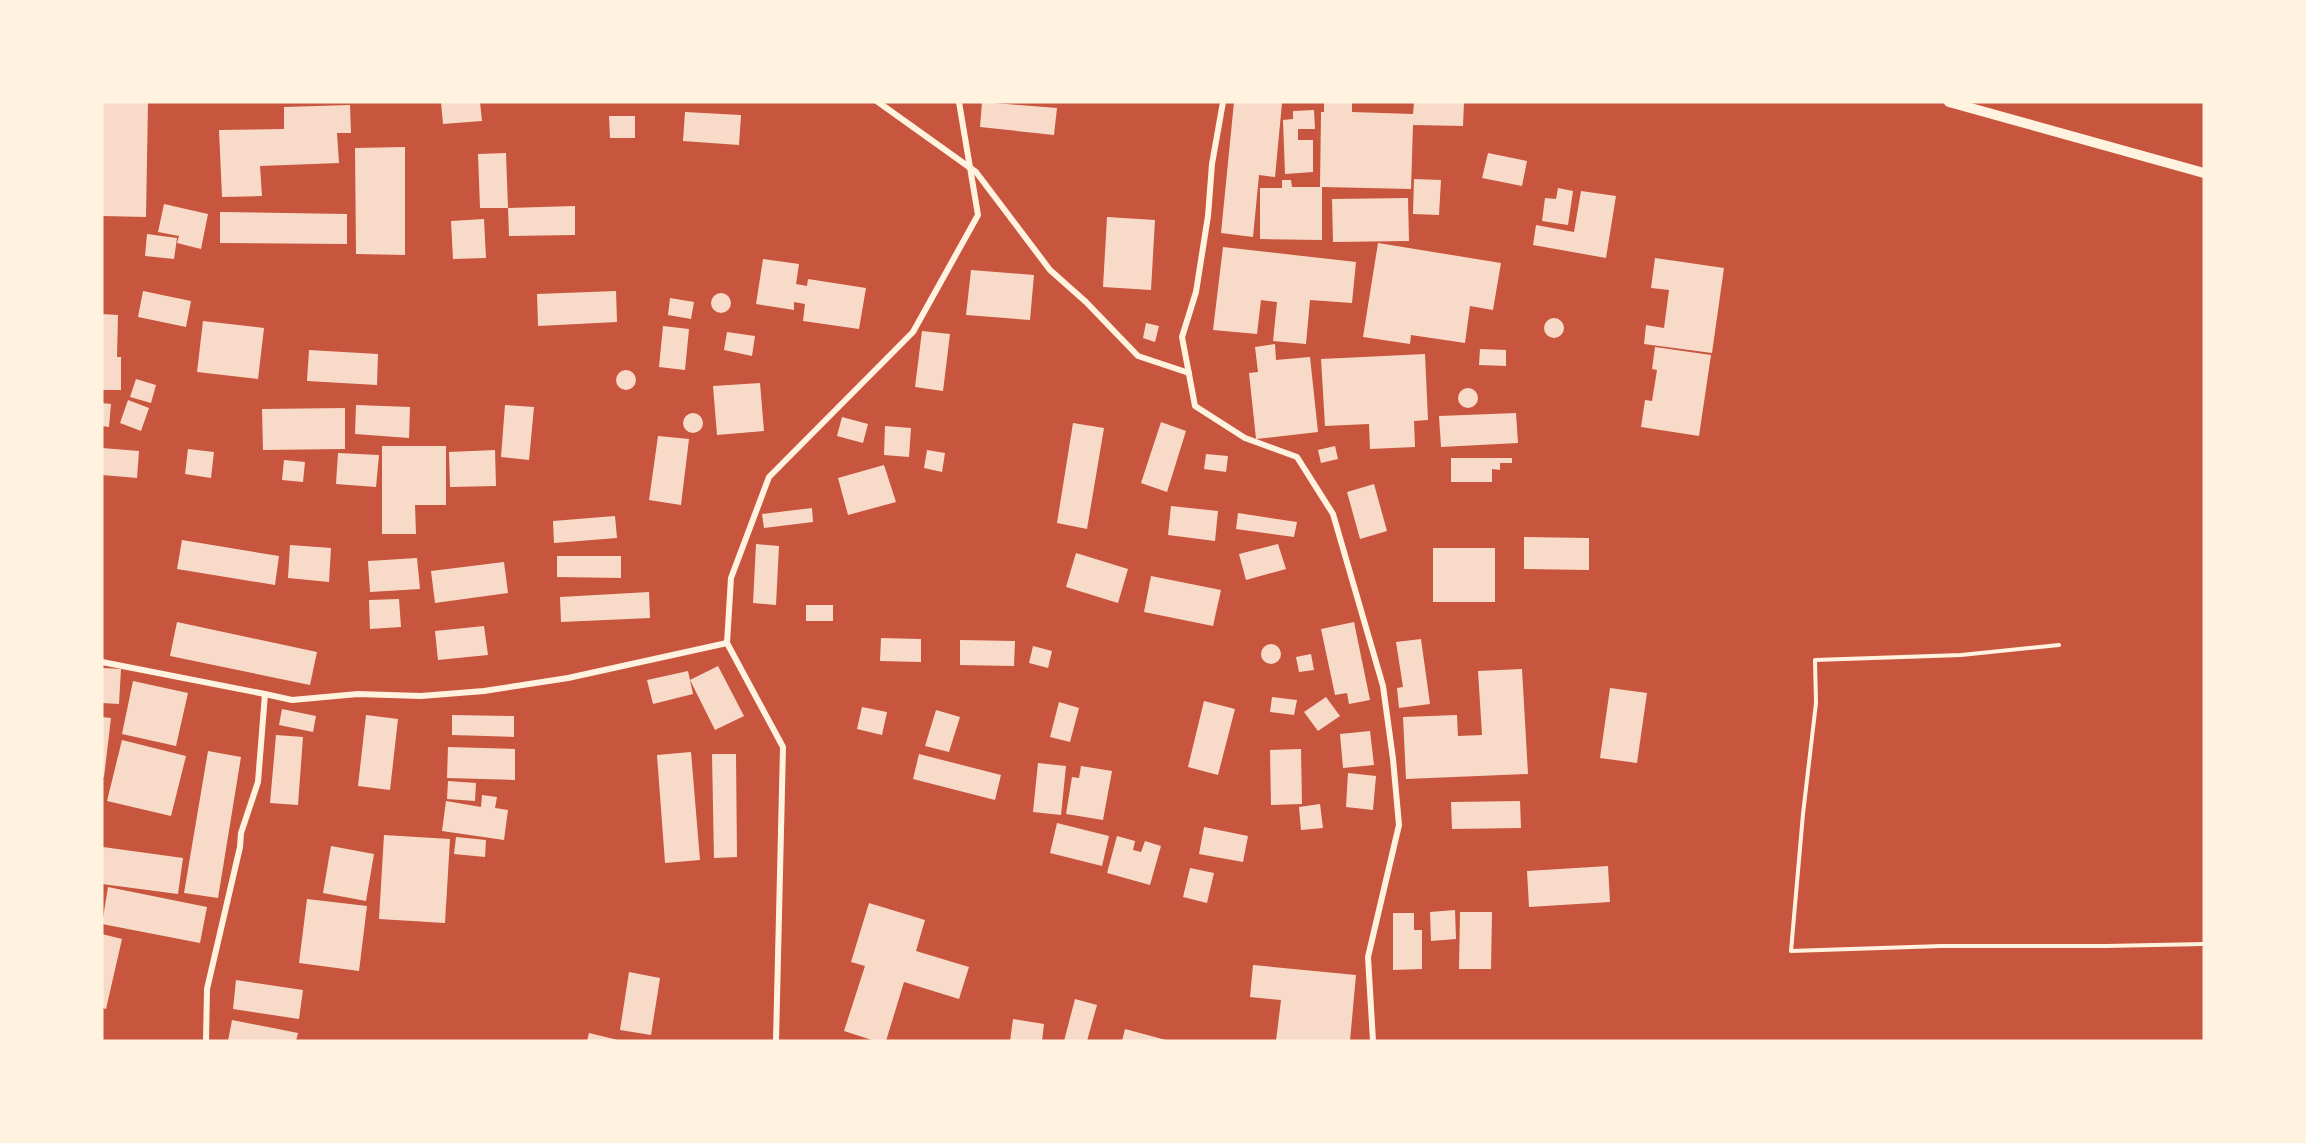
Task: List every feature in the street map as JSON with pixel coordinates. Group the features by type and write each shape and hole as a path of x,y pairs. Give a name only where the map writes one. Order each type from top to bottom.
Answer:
{"street":[{"path":"878,102 970,166 1050,270 1086,302 1138,357 1189,373"},
{"path":"776,1041 783,747 727,643 731,578 769,477 913,332 978,214 959,102"},
{"path":"1223,102 1212,164 1208,216 1196,292 1182,337 1195,406 1245,438 1297,457 1333,514 1383,686 1399,825 1368,957 1373,1041"},
{"path":"1948,102 2204,173"},
{"path":"102,662 292,700 358,694 421,696 484,691 568,678 727,643"},
{"path":"206,1041 207,989 240,847 241,833 258,782 265,694"}],"path":[{"path":"2059,645 1961,654 1815,660 1816,703 1803,814 1791,951 1941,946 2204,944"}],"building":[{"path":"102,102 148,102 146,217 102,216"},
{"path":"441,102 480,102 482,121 443,124"},
{"path":"982,102 1057,108 1054,135 980,127"},
{"path":"1234,102 1282,103 1275,177 1259,175 1253,237 1221,233"},
{"path":"1324,102 1352,102 1352,112 1413,114 1414,102 1464,102 1463,126 1413,125 1411,189 1322,187 1322,240 1260,239 1260,188 1282,188 1282,180 1291,180 1292,187 1320,187 1321,112 1324,112"},
{"path":"350,105 351,133 337,133 339,163 260,166 262,196 222,197 219,130 284,129 284,107"},
{"path":"1314,110 1315,129 1298,129 1298,140 1313,140 1313,172 1285,174 1283,120 1293,119 1293,111"},
{"path":"685,112 741,115 739,145 683,141"},
{"path":"609,116 635,116 635,138 610,138"},
{"path":"405,147 405,255 356,254 355,148"},
{"path":"506,153 508,208 480,208 478,154"},
{"path":"1488,153 1527,161 1522,186 1482,178"},
{"path":"1414,179 1441,180 1439,215 1413,214"},
{"path":"1558,188 1573,191 1568,225 1542,221 1545,198 1556,199"},
{"path":"1581,191 1616,196 1606,258 1533,245 1536,225 1574,232"},
{"path":"1408,198 1409,241 1333,242 1332,199"},
{"path":"164,204 208,214 201,249 177,243 179,236 158,232"},
{"path":"575,206 575,235 509,236 508,208"},
{"path":"220,212 347,214 347,244 220,243"},
{"path":"1107,217 1155,220 1151,290 1103,287"},
{"path":"484,219 486,258 453,259 451,221"},
{"path":"147,234 177,238 174,259 145,256"},
{"path":"1378,243 1501,263 1493,310 1470,306 1465,343 1411,335 1410,344 1363,337"},
{"path":"1223,247 1356,262 1352,303 1310,300 1306,344 1273,341 1277,302 1261,300 1257,334 1213,330"},
{"path":"1655,258 1724,268 1712,353 1644,344 1646,325 1664,328 1669,290 1651,288"},
{"path":"763,259 799,264 796,284 807,286 808,279 866,288 859,329 803,321 805,304 794,302 794,310 756,304"},
{"path":"971,270 1034,275 1030,320 966,315"},
{"path":"143,291 191,301 186,327 138,317"},
{"path":"616,291 617,322 538,326 537,294"},
{"path":"721,293 728,296 731,303 728,310 721,313 714,310 711,303 714,296"},
{"path":"670,298 694,302 691,319 668,315"},
{"path":"102,314 118,315 117,357 121,357 121,390 102,390"},
{"path":"1554,318 1561,321 1564,328 1561,335 1554,338 1547,335 1544,328 1547,321"},
{"path":"203,321 264,328 258,379 197,372"},
{"path":"1146,323 1159,326 1155,342 1143,338"},
{"path":"663,326 689,329 685,370 659,367"},
{"path":"922,331 950,334 943,391 915,387"},
{"path":"727,332 755,336 752,356 724,350"},
{"path":"1275,344 1276,360 1310,357 1318,432 1256,439 1249,373 1258,372 1255,347"},
{"path":"1655,347 1711,355 1699,436 1641,427 1645,400 1652,401 1657,370 1652,369"},
{"path":"1480,349 1506,350 1506,366 1479,365"},
{"path":"309,350 378,354 377,385 307,381"},
{"path":"1425,354 1428,420 1414,421 1415,447 1370,449 1369,424 1325,426 1321,359"},
{"path":"626,370 633,373 636,380 633,387 626,390 619,387 616,380 619,373"},
{"path":"136,379 156,385 151,403 130,397"},
{"path":"760,383 764,431 717,435 713,386"},
{"path":"1468,388 1475,391 1478,398 1475,405 1468,408 1461,405 1458,398 1461,391"},
{"path":"128,400 149,408 141,431 120,423"},
{"path":"102,403 111,404 109,427 102,426"},
{"path":"356,405 410,407 409,438 355,434"},
{"path":"505,405 534,407 529,460 501,457"},
{"path":"345,408 345,449 263,450 262,409"},
{"path":"693,413 700,416 703,423 700,430 693,433 686,430 683,423 686,416"},
{"path":"1516,413 1518,443 1441,447 1439,416"},
{"path":"842,417 868,424 863,443 837,436"},
{"path":"1161,422 1186,431 1167,492 1141,483"},
{"path":"1073,423 1104,428 1087,529 1057,523"},
{"path":"885,426 911,428 909,457 884,455"},
{"path":"658,436 689,439 681,505 649,500"},
{"path":"382,446 446,446 446,505 415,505 416,534 382,534"},
{"path":"1335,446 1338,459 1321,463 1318,450"},
{"path":"102,448 139,451 137,478 102,475"},
{"path":"188,449 214,452 211,478 185,474"},
{"path":"495,450 496,486 450,487 449,452"},
{"path":"927,450 945,453 942,472 924,468"},
{"path":"338,453 379,455 376,487 336,484"},
{"path":"1206,454 1228,456 1226,472 1204,469"},
{"path":"1451,458 1512,458 1512,463 1500,463 1500,470 1492,469 1492,482 1451,482"},
{"path":"284,460 305,462 303,482 282,480"},
{"path":"884,465 896,502 848,515 838,478"},
{"path":"1374,484 1387,531 1360,539 1347,492"},
{"path":"1171,506 1218,511 1215,541 1168,535"},
{"path":"812,508 813,522 764,528 762,514"},
{"path":"1238,513 1297,522 1294,537 1236,529"},
{"path":"615,516 617,538 554,543 553,521"},
{"path":"1524,537 1589,538 1589,570 1524,569"},
{"path":"182,540 279,556 275,585 177,569"},
{"path":"756,544 779,546 776,605 753,603"},
{"path":"1278,544 1286,569 1246,580 1239,554"},
{"path":"290,545 331,548 329,582 288,578"},
{"path":"1433,548 1495,548 1495,602 1433,602"},
{"path":"1076,553 1128,569 1118,603 1066,587"},
{"path":"557,556 621,556 621,578 557,577"},
{"path":"417,558 420,589 370,592 368,561"},
{"path":"504,562 508,593 435,603 431,571"},
{"path":"1151,576 1221,590 1213,626 1144,612"},
{"path":"649,592 650,618 561,622 560,597"},
{"path":"399,599 401,627 370,629 369,600"},
{"path":"806,605 833,605 833,621 806,621"},
{"path":"177,622 317,652 310,685 170,656"},
{"path":"1354,622 1370,700 1349,704 1347,693 1335,695 1321,629"},
{"path":"484,626 488,655 438,660 435,631"},
{"path":"881,638 921,639 921,662 880,661"},
{"path":"1421,639 1430,704 1399,708 1397,688 1403,687 1396,642"},
{"path":"960,640 1015,641 1014,666 960,665"},
{"path":"1271,644 1278,647 1281,654 1278,661 1271,664 1264,661 1261,654 1264,647"},
{"path":"1033,646 1052,651 1048,668 1029,663"},
{"path":"1311,654 1314,670 1299,672 1296,657"},
{"path":"718,666 744,716 715,730 690,680"},
{"path":"102,668 121,669 119,704 102,703"},
{"path":"1522,669 1528,774 1406,779 1403,717 1457,715 1458,736 1482,735 1478,671"},
{"path":"688,671 693,694 653,704 647,680"},
{"path":"133,681 188,693 176,746 122,734"},
{"path":"1610,688 1647,693 1637,763 1600,758"},
{"path":"1272,697 1297,700 1294,715 1270,712"},
{"path":"1326,697 1340,716 1318,731 1304,712"},
{"path":"1204,701 1235,709 1218,775 1188,767"},
{"path":"1059,702 1079,708 1070,742 1050,737"},
{"path":"862,707 887,712 882,735 857,729"},
{"path":"282,709 316,716 313,732 279,725"},
{"path":"936,710 960,717 949,752 925,746"},
{"path":"366,715 398,719 390,790 358,786"},
{"path":"452,715 514,716 514,737 452,735"},
{"path":"102,717 111,718 104,777 102,777"},
{"path":"1370,731 1374,765 1343,768 1340,734"},
{"path":"276,735 303,737 298,805 270,803"},
{"path":"122,740 186,756 171,816 107,801"},
{"path":"448,747 515,749 515,780 447,778"},
{"path":"1301,749 1302,804 1271,805 1270,750"},
{"path":"208,751 241,757 218,898 184,893"},
{"path":"691,752 700,860 665,863 657,755"},
{"path":"712,754 736,754 737,857 714,858"},
{"path":"919,754 1001,775 995,800 913,779"},
{"path":"1038,763 1066,766 1061,815 1033,812"},
{"path":"1081,766 1112,771 1103,820 1066,814 1072,777 1079,778"},
{"path":"1348,773 1376,776 1373,810 1346,807"},
{"path":"448,781 476,783 475,801 447,799"},
{"path":"482,795 497,797 495,808 508,810 504,840 442,831 446,801 481,807"},
{"path":"1520,801 1521,828 1452,829 1451,802"},
{"path":"1320,804 1323,828 1301,830 1299,807"},
{"path":"1057,823 1109,836 1102,866 1050,853"},
{"path":"1204,827 1248,836 1243,862 1199,854"},
{"path":"384,835 450,839 445,923 379,919"},
{"path":"1117,836 1135,841 1133,850 1141,852 1145,841 1161,846 1150,885 1107,873"},
{"path":"456,837 486,840 485,857 454,854"},
{"path":"331,846 374,854 366,901 323,893"},
{"path":"103,847 183,858 178,894 102,884"},
{"path":"1608,866 1610,902 1529,907 1527,871"},
{"path":"1190,868 1214,873 1207,903 1183,897"},
{"path":"108,887 207,907 200,943 102,924"},
{"path":"307,899 367,906 359,971 299,963"},
{"path":"869,903 925,920 916,951 969,967 959,999 904,982 886,1041 875,1041 844,1031 865,966 851,962"},
{"path":"1455,910 1456,939 1431,941 1430,912"},
{"path":"1460,912 1492,912 1491,969 1459,969"},
{"path":"1393,913 1414,913 1414,930 1422,930 1422,969 1393,970"},
{"path":"102,934 122,939 106,1009 102,1008"},
{"path":"1253,965 1356,975 1350,1041 1276,1041 1281,1000 1250,997"},
{"path":"629,972 660,978 651,1035 620,1030"},
{"path":"236,980 303,990 299,1019 233,1009"},
{"path":"1075,999 1097,1005 1087,1041 1064,1041"},
{"path":"1013,1019 1044,1024 1042,1041 1010,1041"},
{"path":"232,1020 298,1033 296,1041 228,1041"},
{"path":"1125,1029 1166,1040 1166,1041 1122,1041"},
{"path":"589,1033 618,1040 618,1041 587,1041"}]}
